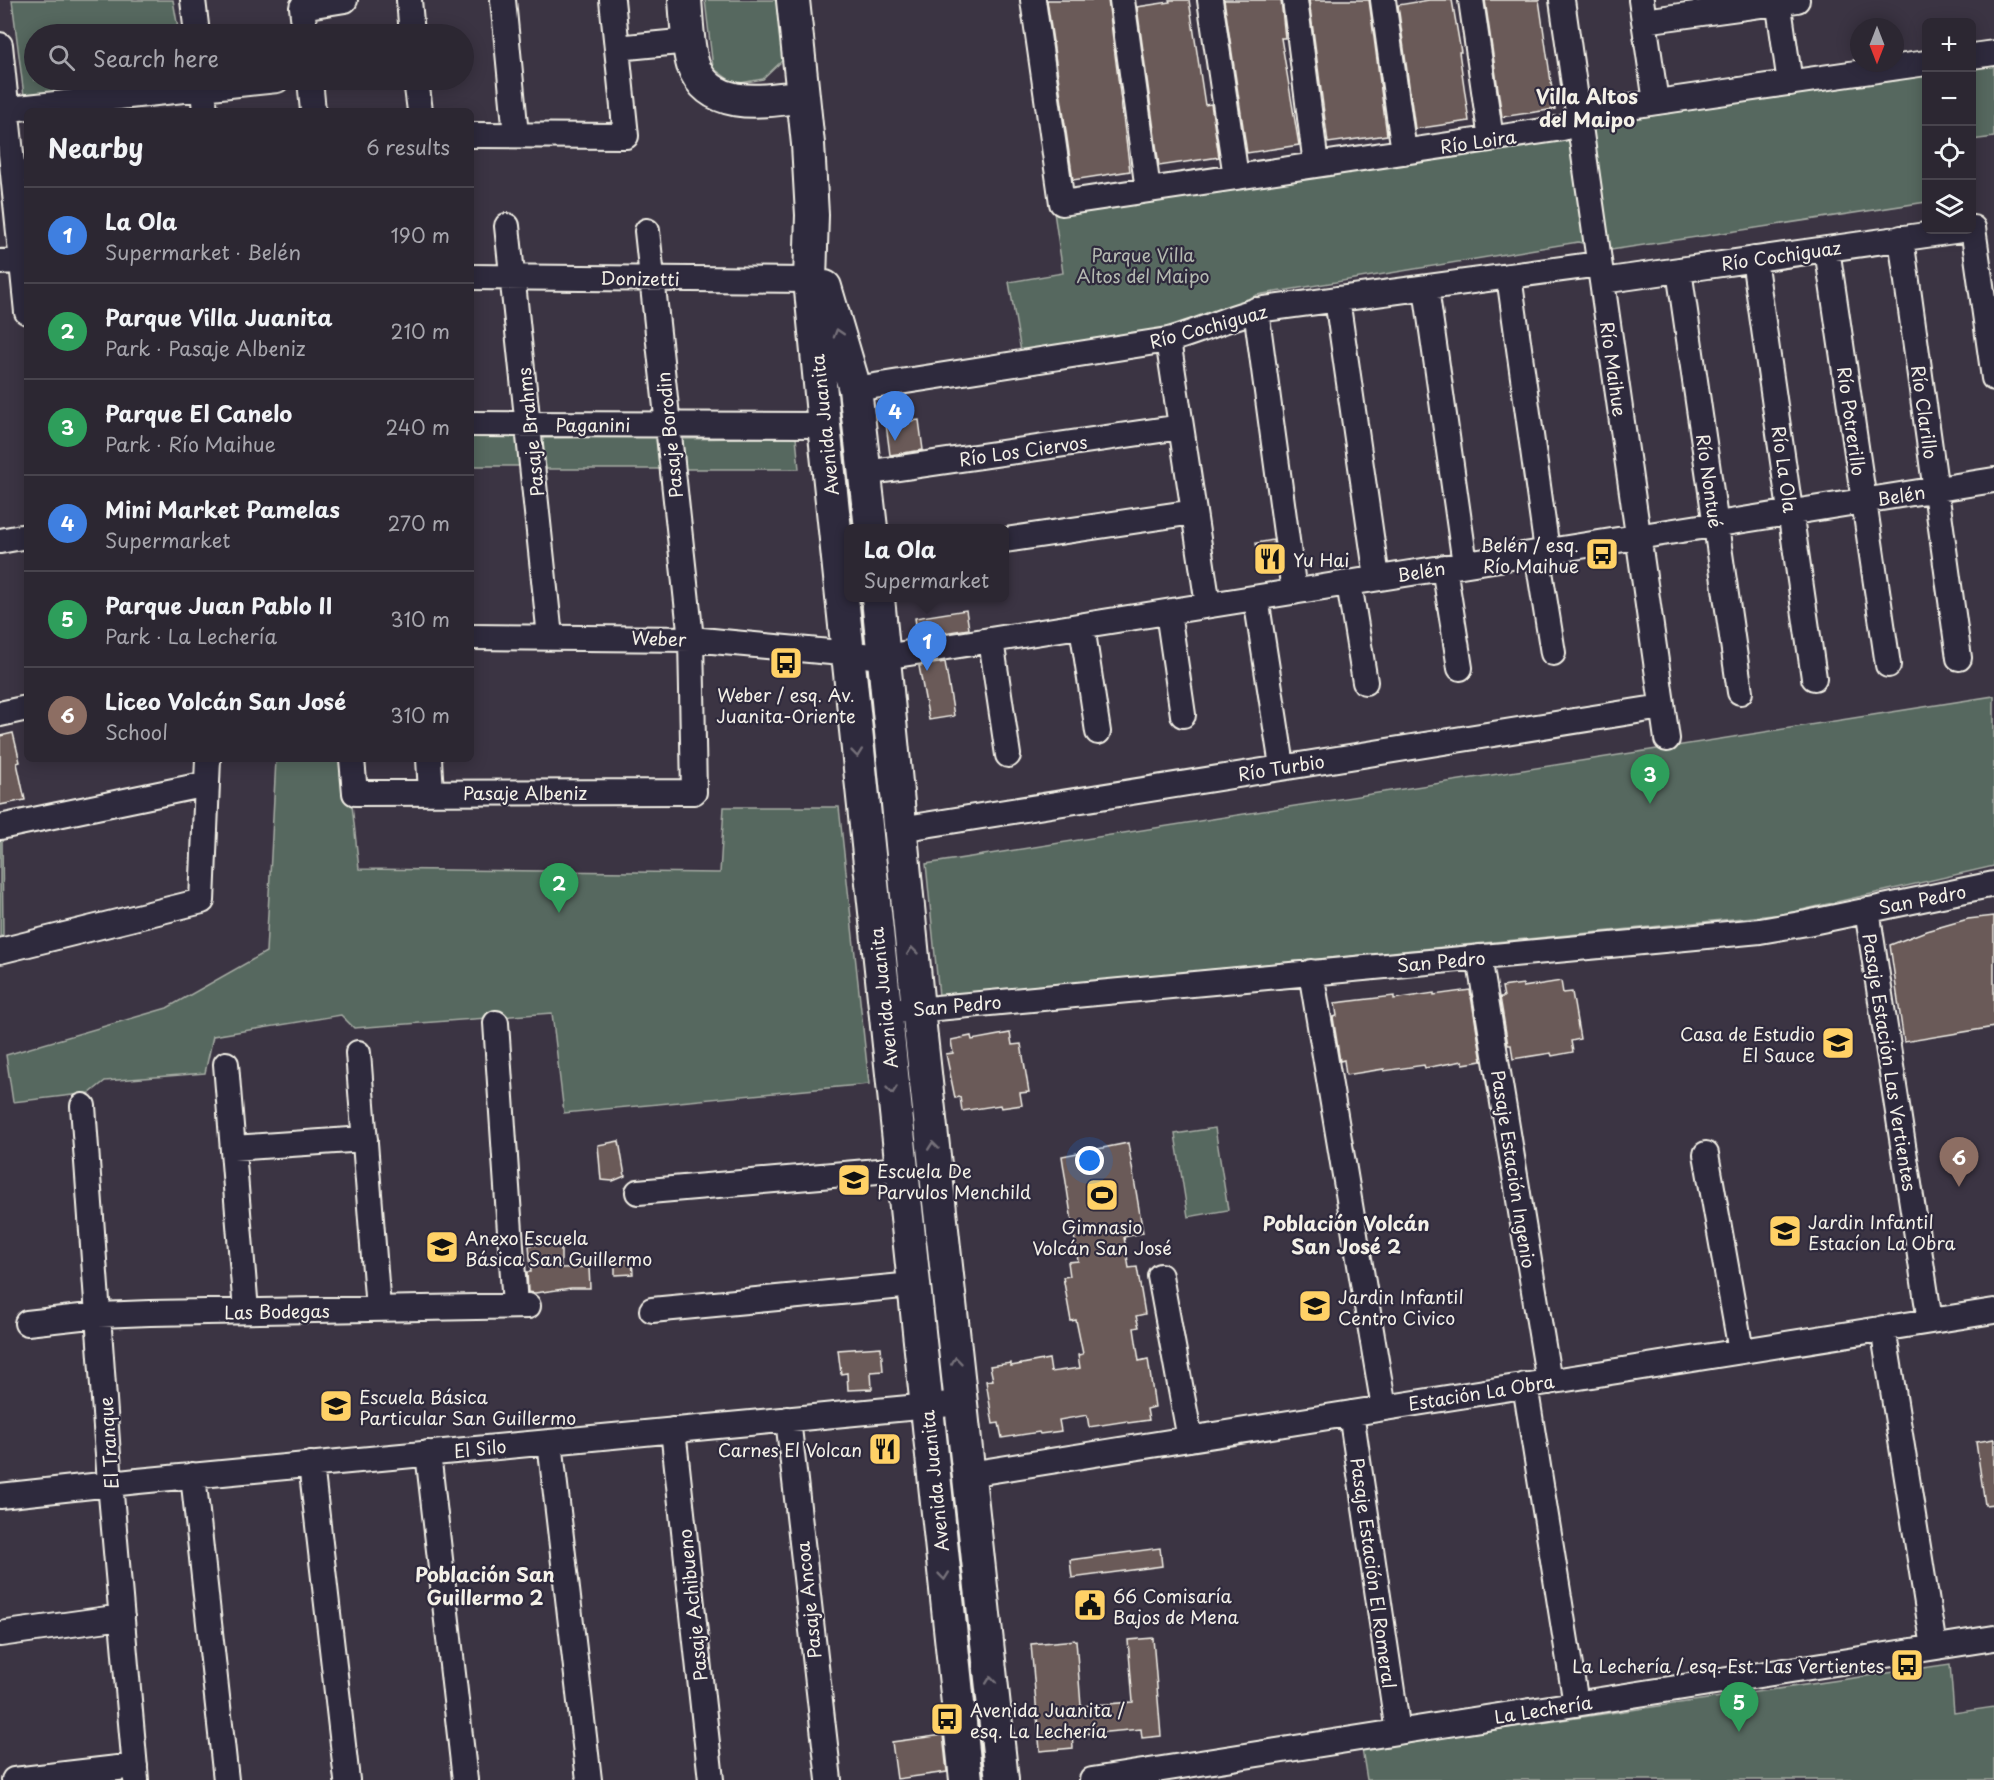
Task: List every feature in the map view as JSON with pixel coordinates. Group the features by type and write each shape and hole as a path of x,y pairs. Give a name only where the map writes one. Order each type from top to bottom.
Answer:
{"main road":[{"path":"685,0 689,41 696,71 708,86 724,96 754,102 803,96"},
{"name":"Avenida Juanita","path":"794,0 808,144 812,215 810,280 824,425 966,1780"},
{"name":"Avenida Juanita","path":"812,215 825,290 855,389 871,524"},
{"name":"Avenida Juanita","path":"878,602 918,1009 1002,1780"}],"street":[{"path":"193,0 196,24"},
{"path":"304,24 302,7 345,0"},
{"path":"409,0 411,24"},
{"path":"503,0 516,135"},
{"path":"474,135 626,136 612,0"},
{"name":"Río Loira","path":"1033,0 1062,203 1563,128 1595,111 1922,64"},
{"path":"1122,0 1148,190"},
{"path":"1210,0 1236,177"},
{"path":"1295,0 1316,165"},
{"path":"1383,0 1404,152"},
{"path":"1471,0 1491,139"},
{"name":"Río Maihue","path":"1562,0 1667,739"},
{"path":"1656,102 1642,11 1785,1 1790,83"},
{"path":"617,48 689,41"},
{"path":"0,45 3,110 23,224 11,261 24,302"},
{"path":"1976,55 1994,53"},
{"path":"27,108 220,90"},
{"path":"311,90 314,108"},
{"path":"417,90 420,108"},
{"path":"3,110 24,108"},
{"name":"Pasaje Brahms","path":"507,226 550,637"},
{"name":"Pasaje Borodin","path":"647,231 691,639 694,792"},
{"name":"Río Cochiguaz","path":"855,389 1168,340 1256,310 1509,276 1679,270 1931,234"},
{"path":"1976,234 1994,378"},
{"name":"Río Clarillo","path":"1901,238 1959,658"},
{"name":"Río Potrerillo","path":"1827,249 1888,665"},
{"name":"Río La Ola","path":"1754,259 1814,678"},
{"name":"Río Nontué","path":"1679,270 1740,692"},
{"path":"1509,276 1553,653"},
{"name":"Donizetti","path":"474,277 810,280"},
{"path":"1426,288 1454,566 1460,668"},
{"path":"1337,299 1377,578"},
{"path":"1256,310 1294,592"},
{"path":"1168,340 1208,605"},
{"name":"Paganini","path":"474,424 824,425"},
{"name":"Río Los Ciervos","path":"865,473 1181,427"},
{"name":"Belén","path":"847,653 884,657 1994,480"},
{"path":"1009,539 1194,512"},
{"path":"0,541 24,537"},
{"path":"1349,583 1365,682"},
{"path":"1256,598 1282,766"},
{"path":"1168,612 1183,715"},
{"path":"1082,626 1098,732"},
{"name":"Weber","path":"474,637 691,639 847,653"},
{"path":"991,640 1008,754"},
{"name":"Río Turbio","path":"900,829 1662,706"},
{"path":"0,714 24,709"},
{"path":"0,951 202,901 208,762"},
{"name":"Pasaje Albeniz","path":"352,762 356,793 694,792"},
{"path":"429,762 431,792"},
{"path":"0,827 207,784"},
{"name":"San Pedro","path":"884,1011 1760,931 1994,884"},
{"name":"Pasaje Estación Las Vertientes","path":"1868,910 1930,1321"},
{"name":"Pasaje Estación Ingenio","path":"1479,957 1550,1382"},
{"path":"1311,972 1384,1408"},
{"name":"Las Bodegas","path":"27,1323 99,1315 521,1306 496,1023"},
{"path":"358,1053 378,1309"},
{"path":"226,1064 246,1311"},
{"name":"El Tranque","path":"83,1106 110,1484 135,1773"},
{"path":"233,1148 365,1139"},
{"path":"1706,1154 1741,1351"},
{"path":"638,1192 901,1169"},
{"path":"1160,1276 1190,1439"},
{"path":"652,1310 913,1285"},
{"name":"Estación La Obra","path":"969,1474 1994,1311"},
{"path":"1883,1328 1934,1647"},
{"path":"1525,1385 1576,1704"},
{"name":"El Silo","path":"0,1496 193,1475 961,1403"},
{"name":"Pasaje Estación El Romeral","path":"1351,1413 1398,1732"},
{"name":"Pasaje Ancoa","path":"788,1419 829,1780"},
{"name":"Pasaje Achibueno","path":"673,1430 711,1780"},
{"path":"550,1442 589,1780"},
{"path":"428,1453 465,1780"},
{"path":"311,1464 347,1780"},
{"path":"193,1475 226,1780"},
{"path":"0,1634 122,1617"},
{"name":"La Lechería","path":"1092,1780 1994,1638"},
{"path":"14,1780 135,1773"}],"green space":[{"path":"12,0 173,0 177,24 24,24 24,90 75,90 24,96"},
{"path":"705,0 776,0 783,60 763,79 735,84 713,68"},
{"path":"1994,64 1994,137 1976,139 1976,72 1976,66"},
{"name":"Parque Villa Altos del Maipo","path":"1922,75 1922,203 1611,250 1578,242 1257,295 1191,324 1021,352 1009,282 1063,273 1054,212 1564,134 1591,125"},
{"path":"474,434 518,434 521,466 474,466"},
{"path":"658,436 660,469 546,469 542,438"},
{"path":"796,437 799,469 684,469 681,439"},
{"path":"1994,696 1994,866 1784,914 939,996 926,864"},
{"path":"276,762 347,762 359,869 720,873 724,807 839,807 869,1084 564,1113 552,1013 354,1028 341,1015 213,1036 205,1073 105,1081 90,1093 13,1102 6,1055 167,1008 266,952"},
{"path":"0,837 2,837 3,936 0,936"},
{"path":"1215,1128 1228,1210 1188,1217 1175,1134"},
{"path":"1950,1664 1954,1713 1994,1707 1994,1780 1367,1780 1362,1749"}],"building":[{"path":"1047,0 1108,0 1130,171 1073,180"},
{"path":"1169,0 1189,0 1205,105 1211,104 1219,157 1159,166 1137,7 1170,2"},
{"path":"1224,0 1281,0 1285,38 1281,38 1299,145 1247,153"},
{"path":"1309,0 1369,0 1387,135 1328,143"},
{"path":"1429,0 1452,0 1469,121 1415,129 1398,5"},
{"path":"1485,0 1539,0 1555,109 1502,117"},
{"path":"919,420 923,450 890,455 886,424"},
{"path":"1273,540 1277,569 1261,572 1256,543"},
{"path":"966,610 969,629 918,637 915,618"},
{"path":"945,662 954,716 929,720 919,666"},
{"path":"13,733 25,800 0,805 0,736"},
{"path":"1994,916 1994,1027 1904,1042 1890,945 1926,931 1968,919"},
{"path":"1561,981 1563,993 1572,992 1580,1039 1571,1041 1573,1052 1513,1059 1511,1045 1508,1045 1500,997 1504,997 1502,987 1523,984 1523,987"},
{"path":"1470,990 1482,1061 1463,1064 1463,1061 1425,1068 1424,1065 1384,1071 1384,1069 1346,1075 1344,1060 1340,1061 1333,1017 1337,1016 1335,1003"},
{"path":"1010,1033 1012,1045 1021,1044 1029,1092 1020,1093 1022,1105 1001,1108 1000,1105 962,1111 960,1097 955,1098 946,1054 953,1053 951,1040 971,1036 972,1040"},
{"path":"619,1141 625,1176 613,1181 601,1180 598,1145"},
{"path":"1128,1143 1143,1233 1124,1237 1129,1268 1137,1267 1145,1314 1136,1316 1139,1327 1134,1328 1139,1361 1148,1359 1155,1407 1147,1409 1149,1420 1089,1427 1087,1415 1059,1420 1061,1431 1002,1438 999,1423 993,1424 986,1381 993,1380 990,1366 1011,1363 1011,1366 1049,1359 1051,1372 1080,1368 1078,1355 1083,1354 1076,1320 1071,1321 1063,1277 1070,1276 1068,1262 1078,1261 1062,1156"},
{"path":"561,1244 561,1268 589,1267 590,1288 528,1292 527,1272 531,1272 529,1245"},
{"path":"615,1259 632,1259 633,1274 615,1275"},
{"path":"881,1347 883,1371 871,1372 872,1389 848,1390 847,1373 841,1374 838,1350"},
{"path":"1994,1439 1994,1504 1985,1505 1976,1442"},
{"path":"1160,1548 1162,1566 1072,1578 1070,1560"},
{"path":"1153,1638 1161,1736 1142,1738 1141,1729 1072,1735 1073,1748 1040,1751 1031,1644 1076,1640 1081,1706 1133,1702 1128,1640"},
{"path":"943,1735 947,1772 897,1779 892,1742"}],"place":[{"name":"Mini Market Pamelas","path":"895,441"},
{"name":"Belén / esq. Río Maihue","path":"1602,554"},
{"name":"Yu Hai","path":"1270,559"},
{"name":"Weber / esq. Av. Juanita-Oriente","path":"786,663"},
{"name":"La Ola","path":"927,671"},
{"name":"Parque El Canelo","path":"1650,804"},
{"name":"Parque Villa Juanita","path":"559,913"},
{"name":"Casa de Estudio El Sauce","path":"1838,1043"},
{"name":"Escuela De Parvulos Menchild","path":"854,1180"},
{"name":"Liceo Volcán San José","path":"1959,1187"},
{"name":"Gimnasio Volcán San José","path":"1102,1195"},
{"name":"Jardin Infantil Estacíon La Obra","path":"1785,1231"},
{"name":"Anexo Escuela Básica San Guillermo","path":"442,1247"},
{"name":"Jardin Infantil Centro Civico","path":"1315,1306"},
{"name":"Escuela Básica Particular San Guillermo","path":"336,1406"},
{"name":"Carnes El Volcan","path":"885,1449"},
{"name":"66 Comisaría Bajos de Mena","path":"1090,1605"},
{"name":"La Lechería / esq. Est. Las Vertientes","path":"1907,1665"},
{"name":"Avenida Juanita / esq. La Lechería","path":"947,1719"},
{"name":"Parque Juan Pablo II","path":"1739,1732"}],"district":[{"name":"Villa Altos del Maipo","path":"1587,108"},
{"name":"Población Volcán San José 2","path":"1346,1234"},
{"name":"Población San Guillermo 2","path":"485,1586"}]}
